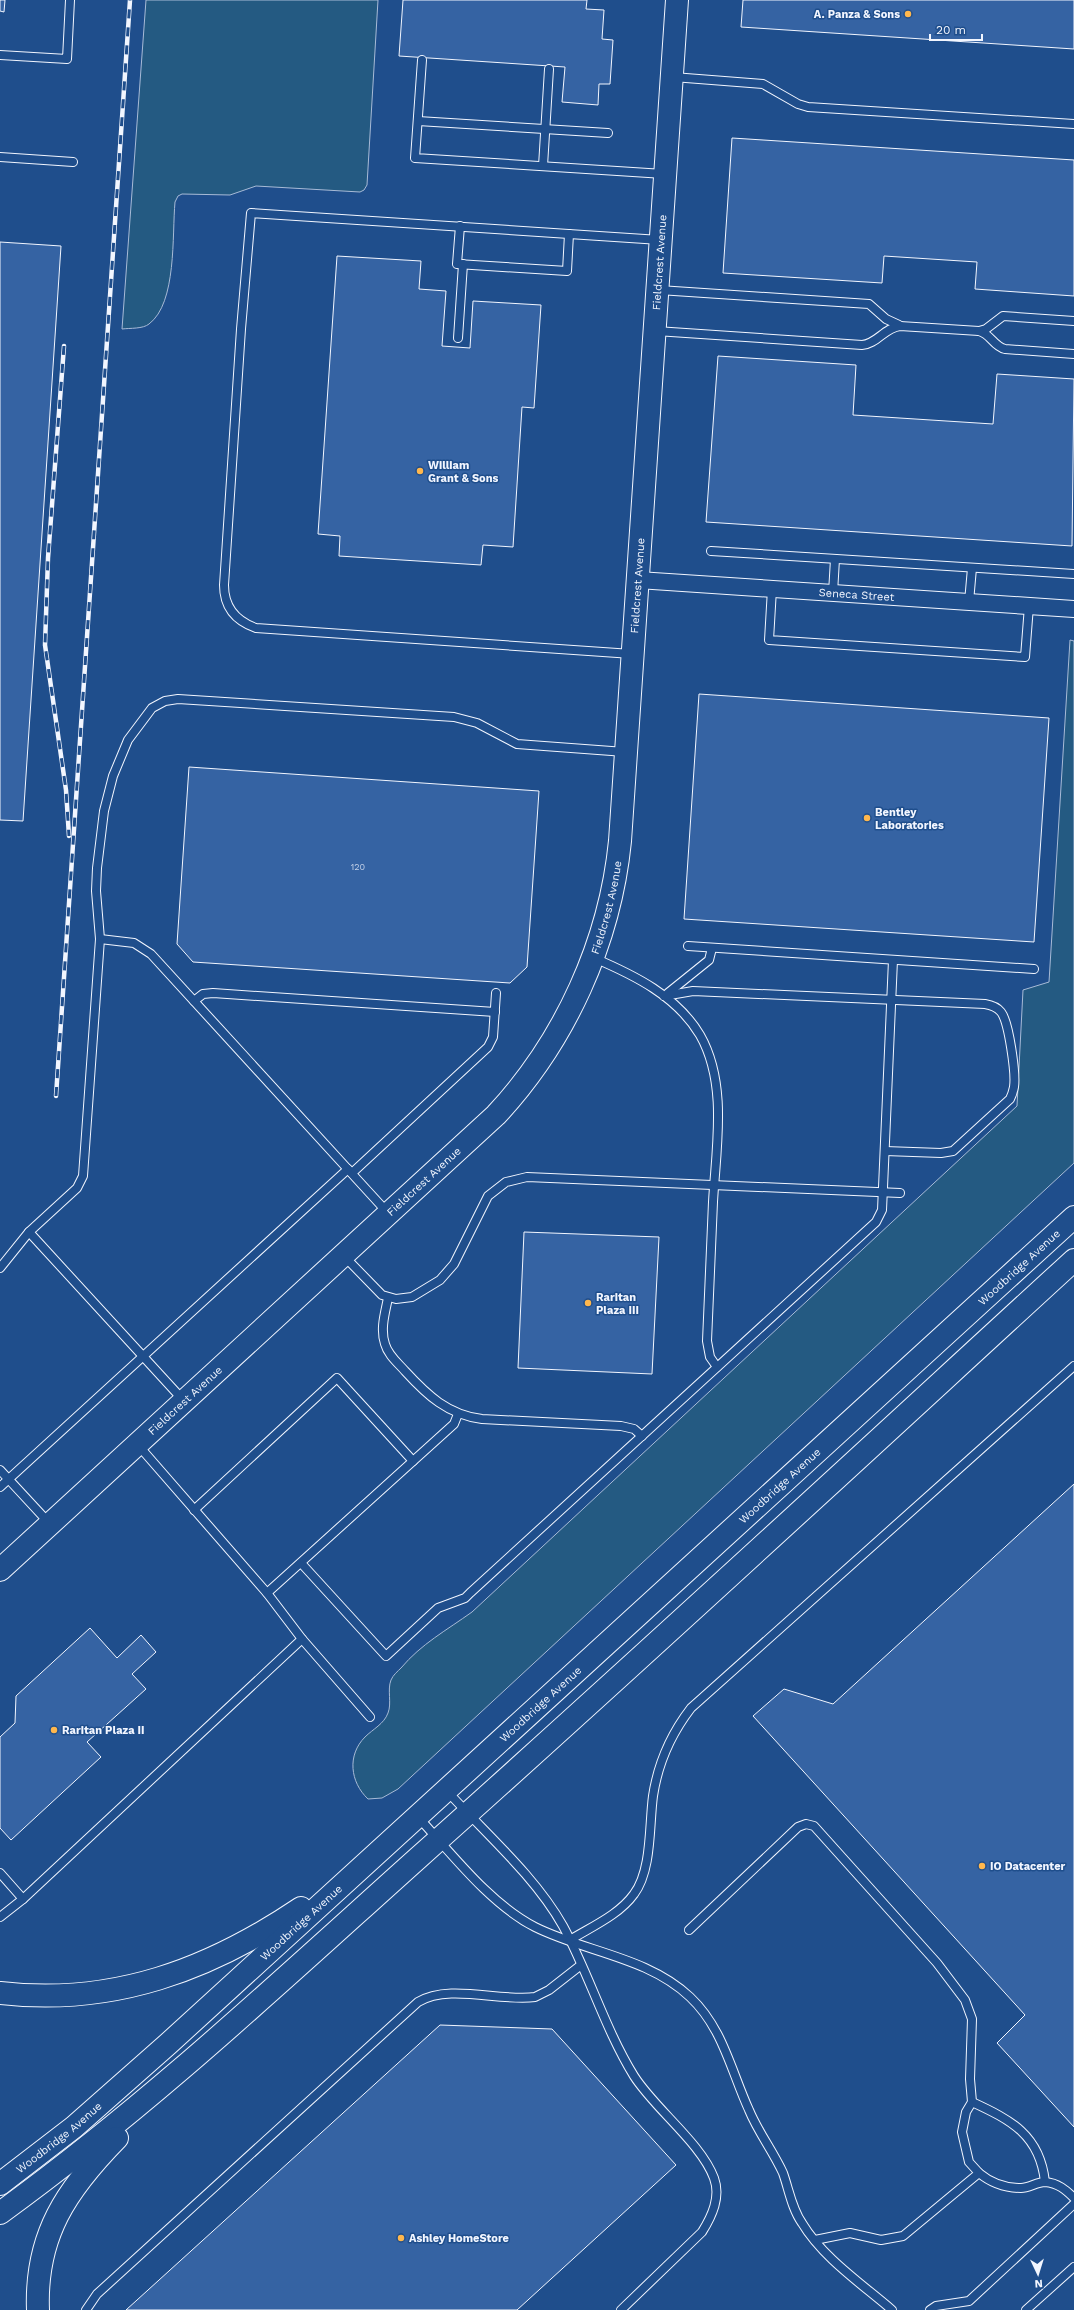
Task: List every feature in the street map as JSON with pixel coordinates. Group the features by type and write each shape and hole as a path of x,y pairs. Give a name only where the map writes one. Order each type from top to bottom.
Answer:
{"main road":[{"name":"Fieldcrest Avenue","path":"0,1570 479,1132 512,1098 560,1028 592,957 606,918 617,871 627,752 677,0"},
{"name":"Woodbridge Avenue","path":"0,2184 98,2107 1074,1218"},
{"path":"0,2213 111,2128 229,2028 468,1814 1074,1260"},
{"path":"0,1993 43,1996 98,1992 137,1985 191,1968 224,1954 263,1933 324,1893 389,1843"},
{"path":"38,2310 40,2274 46,2246 56,2218 70,2191 88,2168 118,2137 229,2028"}],"street":[{"name":"Seneca Street","path":"638,580 1074,609"}],"lane":[{"path":"0,55 66,59 70,0"},
{"path":"422,60 415,158 666,174"},
{"path":"543,166 550,69"},
{"path":"672,77 762,84 798,104 808,107 1074,124"},
{"path":"418,121 608,133"},
{"path":"0,157 73,162"},
{"path":"633,654 264,629 243,622 228,606 224,585 241,330 252,213 661,240"},
{"path":"460,226 457,264 566,271 569,234"},
{"path":"458,338 463,264"},
{"path":"658,290 869,304 886,319 900,326"},
{"path":"979,331 986,329 1003,316 1074,321"},
{"path":"655,331 862,345 870,343 889,328 900,326 979,331 987,334 997,346 1005,349 1074,354"},
{"path":"711,551 1074,574"},
{"path":"833,593 835,559"},
{"path":"970,602 972,568"},
{"path":"772,589 769,640 1025,657 1028,606"},
{"path":"0,1268 29,1232 77,1188 83,1176 100,939 96,896 97,868 110,787 120,757 128,740 152,708 165,701 178,699 454,717 477,723 517,744 627,752"},
{"path":"100,939 134,943 146,949 389,1214"},
{"path":"688,946 1034,969"},
{"path":"664,996 706,963 711,956 712,948"},
{"path":"592,957 628,973 664,996 694,1026 711,1063 718,1107 707,1341 710,1357 717,1367"},
{"path":"301,1563 386,1656 438,1608 464,1598 879,1219 883,1193 893,960"},
{"path":"664,996 693,991 985,1004 996,1008 1001,1012 1006,1023 1014,1087 1006,1104 953,1151 941,1153 885,1151"},
{"path":"0,1488 144,1356 484,1053 493,1037 496,993"},
{"path":"194,1001 203,994 213,994 495,1012"},
{"path":"344,1256 377,1292 388,1298 412,1297 440,1280 460,1254 488,1196 499,1185 513,1179 534,1177 900,1193"},
{"path":"29,1232 184,1401"},
{"path":"388,1298 383,1337 390,1355 430,1398 458,1414 482,1419 615,1425 634,1429 642,1436"},
{"path":"570,1940 617,1911 634,1895 639,1886 645,1868 653,1795 661,1764 677,1726 692,1708 1074,1366"},
{"path":"194,1510 337,1378 413,1461"},
{"path":"267,1593 454,1424 458,1414"},
{"path":"137,1444 267,1593 302,1639 370,1717"},
{"path":"0,1470 50,1524"},
{"path":"0,1918 23,1899 302,1639"},
{"path":"446,1791 543,1897 570,1940 635,2077 704,2159 717,2188 714,2209 702,2232 621,2310"},
{"path":"418,1817 486,1889 513,1913 535,1927 617,1957 669,1981 690,1997 709,2019 722,2039 749,2112 780,2168 797,2214 815,2240 836,2262 892,2310"},
{"path":"689,1930 798,1827 806,1824 814,1826 937,1963 965,2000 972,2018 970,2079 972,2102 966,2112 962,2132 969,2162 979,2173 1001,2186 1022,2188 1045,2182 1064,2188 1074,2198"},
{"path":"0,1873 23,1899"},
{"path":"86,2310 97,2294 144,2253 418,2002 426,1997 444,1994 536,1997 549,1990 581,1965"},
{"path":"972,2102 1005,2117 1029,2139 1040,2157 1045,2182"},
{"path":"815,2240 850,2232 881,2240 903,2236 979,2173"},
{"path":"930,2310 936,2306 969,2301 1074,2204"},
{"path":"1026,2310 1074,2267"},
{"path":"954,2304 962,2310"}],"shaded area":[{"path":"146,0 378,0 367,185 364,190 360,192 256,186 230,195 182,194 178,196 175,202 173,250 169,285 164,301 158,314 146,326 140,328 122,329"},
{"path":"1070,640 1074,641 1074,1163 398,1789 382,1798 368,1799 357,1785 354,1777 353,1760 355,1752 365,1737 386,1717 390,1705 389,1688 392,1678 409,1659 426,1644 472,1612 1017,1106 1023,990 1049,982"}],"building":[{"path":"0,0 5,0 4,12 0,11"},
{"path":"403,0 587,0 586,9 604,10 602,39 613,40 610,84 599,84 598,105 562,102 565,67 399,56"},
{"name":"A. Panza & Sons","path":"743,0 1074,0 1074,49 741,27"},
{"path":"732,138 1074,160 1074,296 975,289 977,262 884,256 882,283 723,273"},
{"path":"0,242 61,246 23,821 0,820"},
{"name":"William Grant & Sons","path":"337,256 421,261 419,289 446,291 442,346 470,348 473,301 541,305 534,408 522,407 513,547 483,545 481,565 339,556 340,536 318,534"},
{"path":"718,356 856,365 853,415 993,424 997,374 1074,379 1072,546 706,522"},
{"name":"Bentley Laboratories","path":"699,694 1049,718 1034,942 684,919"},
{"path":"189,767 539,791 527,967 510,983 193,962 177,944"},
{"name":"Raritan Plaza III","path":"524,1232 659,1237 652,1374 518,1368"},
{"name":"IO Datacenter","path":"1074,1484 1074,2127 997,2043 1025,2015 753,1716 784,1689 833,1704"},
{"name":"Raritan Plaza II","path":"90,1628 117,1658 141,1635 156,1652 132,1674 146,1689 87,1742 101,1757 11,1840 0,1828 0,1737 15,1723 16,1696"},
{"name":"Ashley HomeStore","path":"440,2025 552,2029 676,2165 517,2310 126,2310"}],"railway":[{"path":"56,1096 130,0"},
{"path":"64,346 48,558 45,645 66,790 69,836"}],"place":[{"name":"A. Panza & Sons","path":"908,14"},
{"name":"William Grant & Sons","path":"420,471"},
{"name":"Bentley Laboratories","path":"867,818"},
{"name":"Raritan Plaza III","path":"588,1303"},
{"name":"Raritan Plaza II","path":"54,1730"},
{"name":"IO Datacenter","path":"982,1866"},
{"name":"Ashley HomeStore","path":"401,2238"}]}
